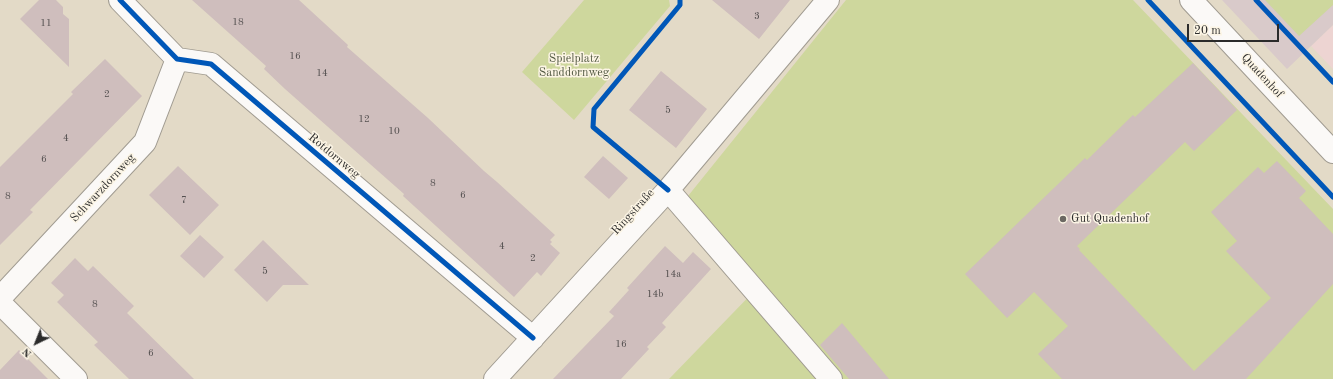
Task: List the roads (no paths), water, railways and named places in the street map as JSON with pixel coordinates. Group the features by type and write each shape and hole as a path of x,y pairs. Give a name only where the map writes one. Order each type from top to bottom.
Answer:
{"street":[{"path":"120,0 177,59"},
{"name":"Ringstraße","path":"495,379 668,190 828,0"},
{"name":"Quadenhof","path":"1191,0 1333,152"},
{"name":"Schwarzdornweg","path":"0,298 145,142 177,59"},
{"name":"Rotdornweg","path":"177,59 211,64 532,338"},
{"name":"Ringstraße","path":"668,190 831,379"},
{"path":"0,303 76,379"}],"place":[{"name":"Gut Quadenhof","path":"1063,219"}],"park label":[{"name":"Spielplatz Sanddornweg","path":"574,66"}]}
